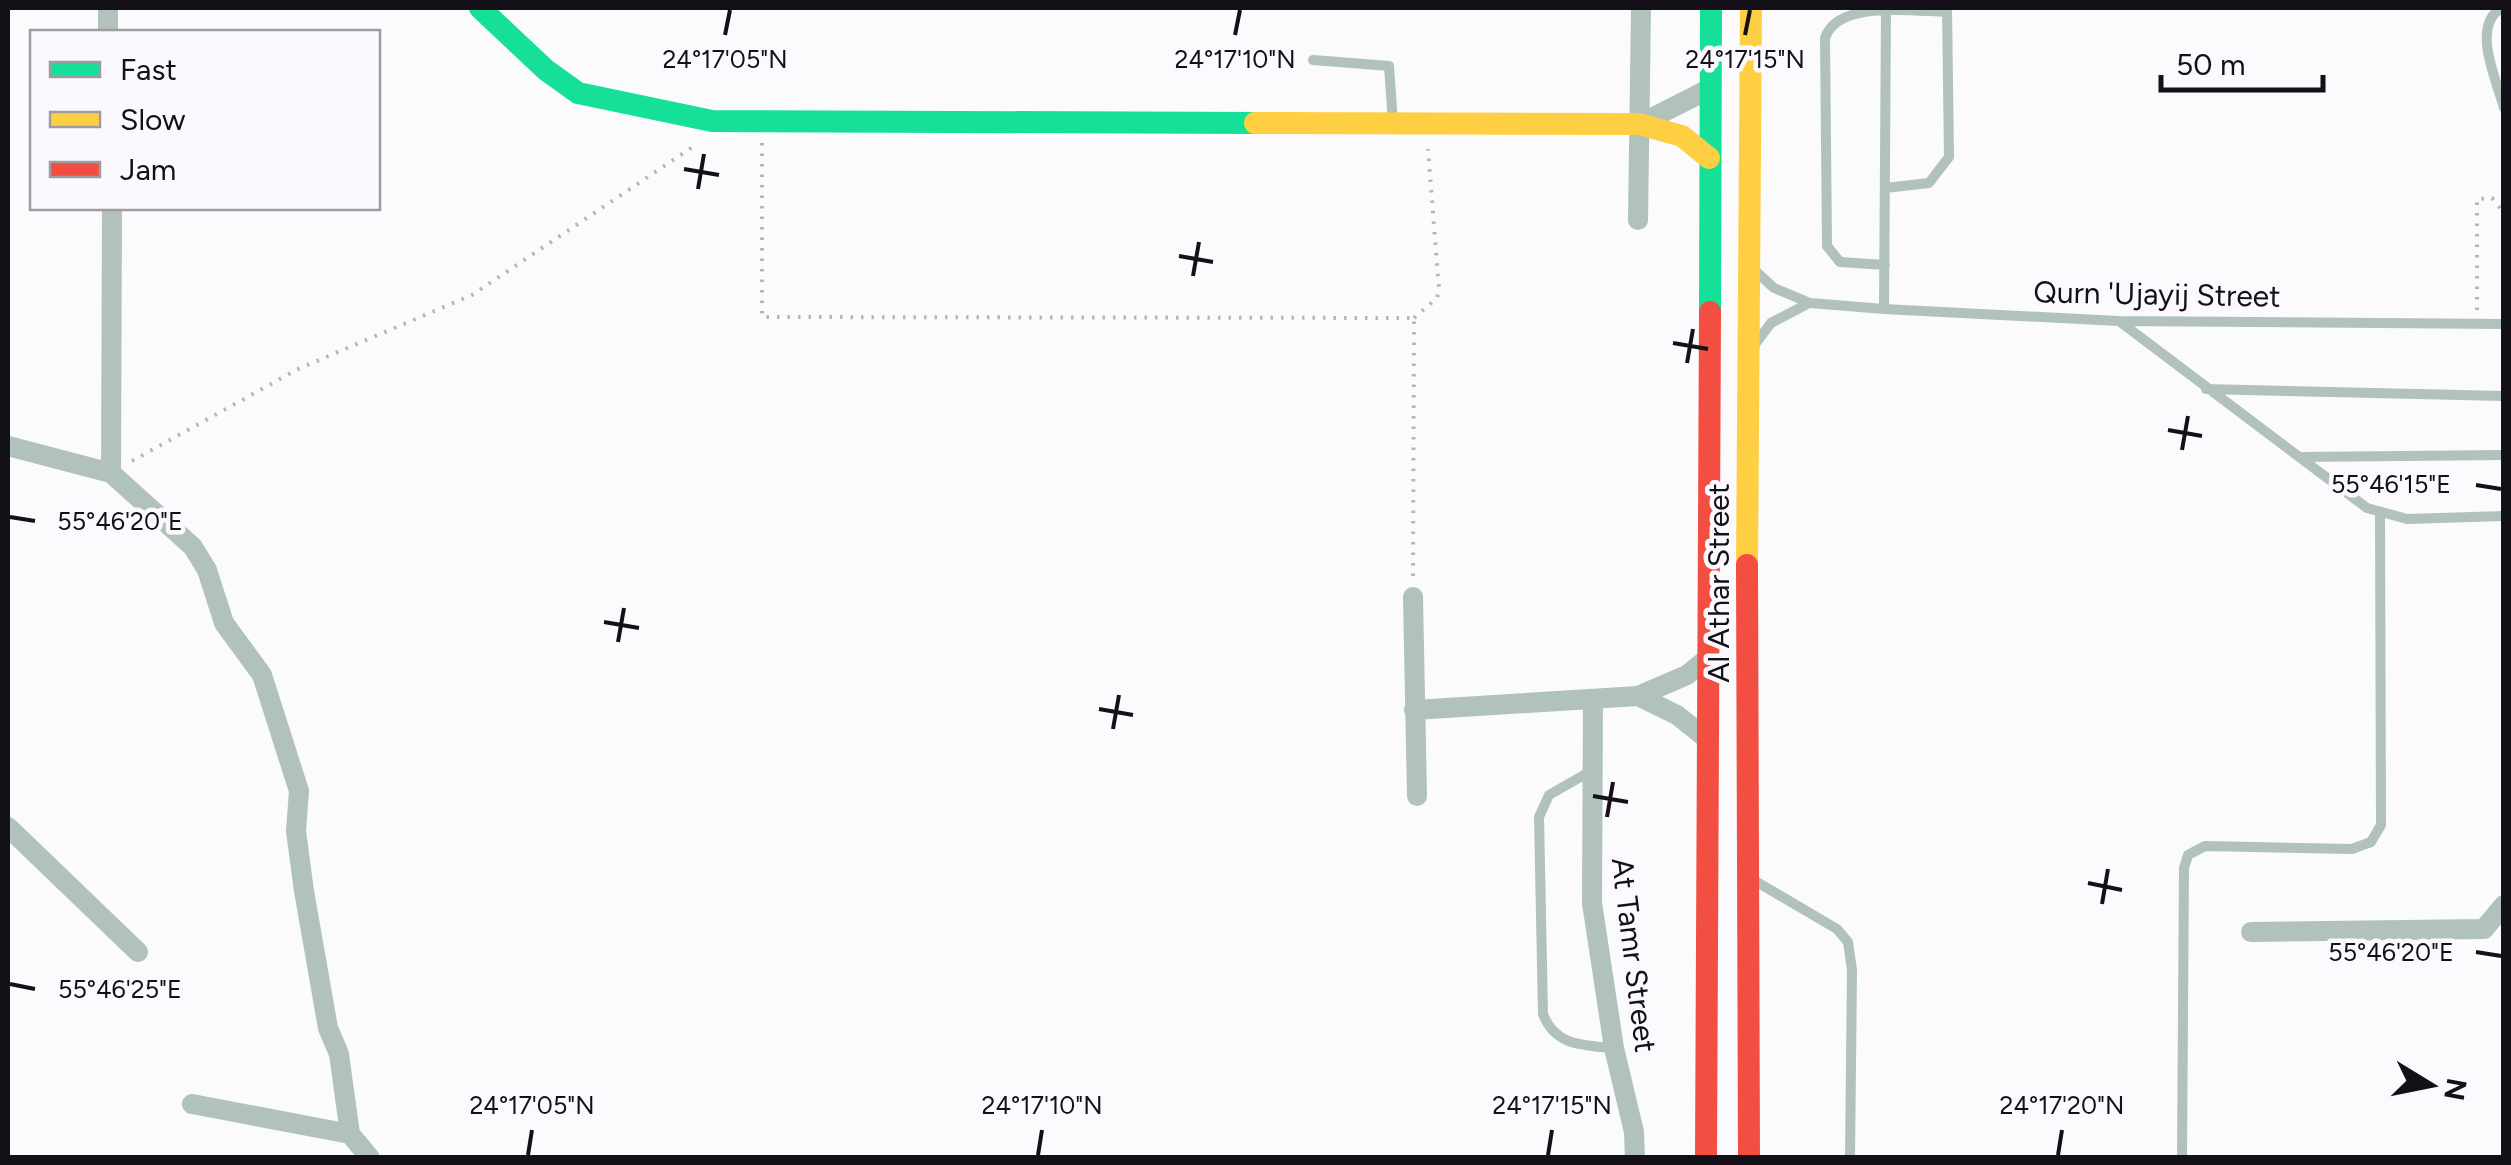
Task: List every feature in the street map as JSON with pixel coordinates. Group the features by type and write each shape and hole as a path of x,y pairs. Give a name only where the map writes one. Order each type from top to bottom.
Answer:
{"street":[{"path":"480,8 546,70 578,92 712,120 762,124 1639,124 1682,136 1709,158"},
{"path":"1638,220 1641,8"},
{"name":"Al Athar Street","path":"1706,1158 1711,8"},
{"name":"Al Athar Street","path":"1749,1158 1746,358 1750,8"},
{"path":"1639,124 1709,89"},
{"path":"110,473 112,210"},
{"path":"8,446 110,473 193,547 207,570 224,623 262,675 299,791 296,831 304,890 328,1028 340,1054 350,1134 370,1158"},
{"path":"1413,596 1417,796"},
{"path":"1414,710 1638,696 1664,688 1708,658"},
{"path":"1638,696 1677,715 1706,740"},
{"name":"At Tamr Street","path":"1593,699 1592,903 1614,1048 1634,1132 1635,1158"},
{"path":"8,827 138,952"},
{"path":"2251,932 2484,929 2504,905"},
{"path":"192,1104 350,1134"}],"lane":[{"path":"2502,8 2491,16 2486,33 2504,108"},
{"path":"1885,188 1930,184 1950,157 1947,10 1840,16 1828,29 1824,48 1826,246 1840,262 1885,265"},
{"path":"1884,309 1886,11"},
{"path":"1313,60 1389,66 1393,124"},
{"name":"Qurn 'Ujayij Street","path":"1749,264 1774,288 1810,303 1884,309 2118,321 2504,324"},
{"path":"1746,358 1772,323 1810,303"},
{"path":"2118,321 2380,514 2407,519 2504,516"},
{"path":"2206,389 2504,396"},
{"path":"2298,457 2504,455"},
{"path":"2182,1158 2184,868 2188,855 2205,846 2352,849 2371,842 2381,825 2380,514"},
{"path":"1590,771 1549,795 1540,817 1543,1014 1548,1028 1562,1040 1614,1048"},
{"path":"1750,878 1822,918 1848,942 1852,970 1850,1158"}],"path":[{"path":"762,124 762,318 1414,318 1437,298 1439,289 1427,124"},
{"path":"110,473 298,369 472,296 698,144"},
{"path":"2477,324 2476,199 2492,198 2504,213"},
{"path":"1413,596 1414,318"}],"traffic: fast":[{"path":"480,8 546,70 578,93 712,121 1255,123"},
{"path":"1710,312 1711,8"}],"traffic: slow":[{"path":"1747,565 1751,8"},
{"path":"1255,123 1639,124 1682,136 1709,158"}],"traffic: jam":[{"path":"1706,1158 1710,312"},
{"path":"1747,565 1749,1158"}]}
